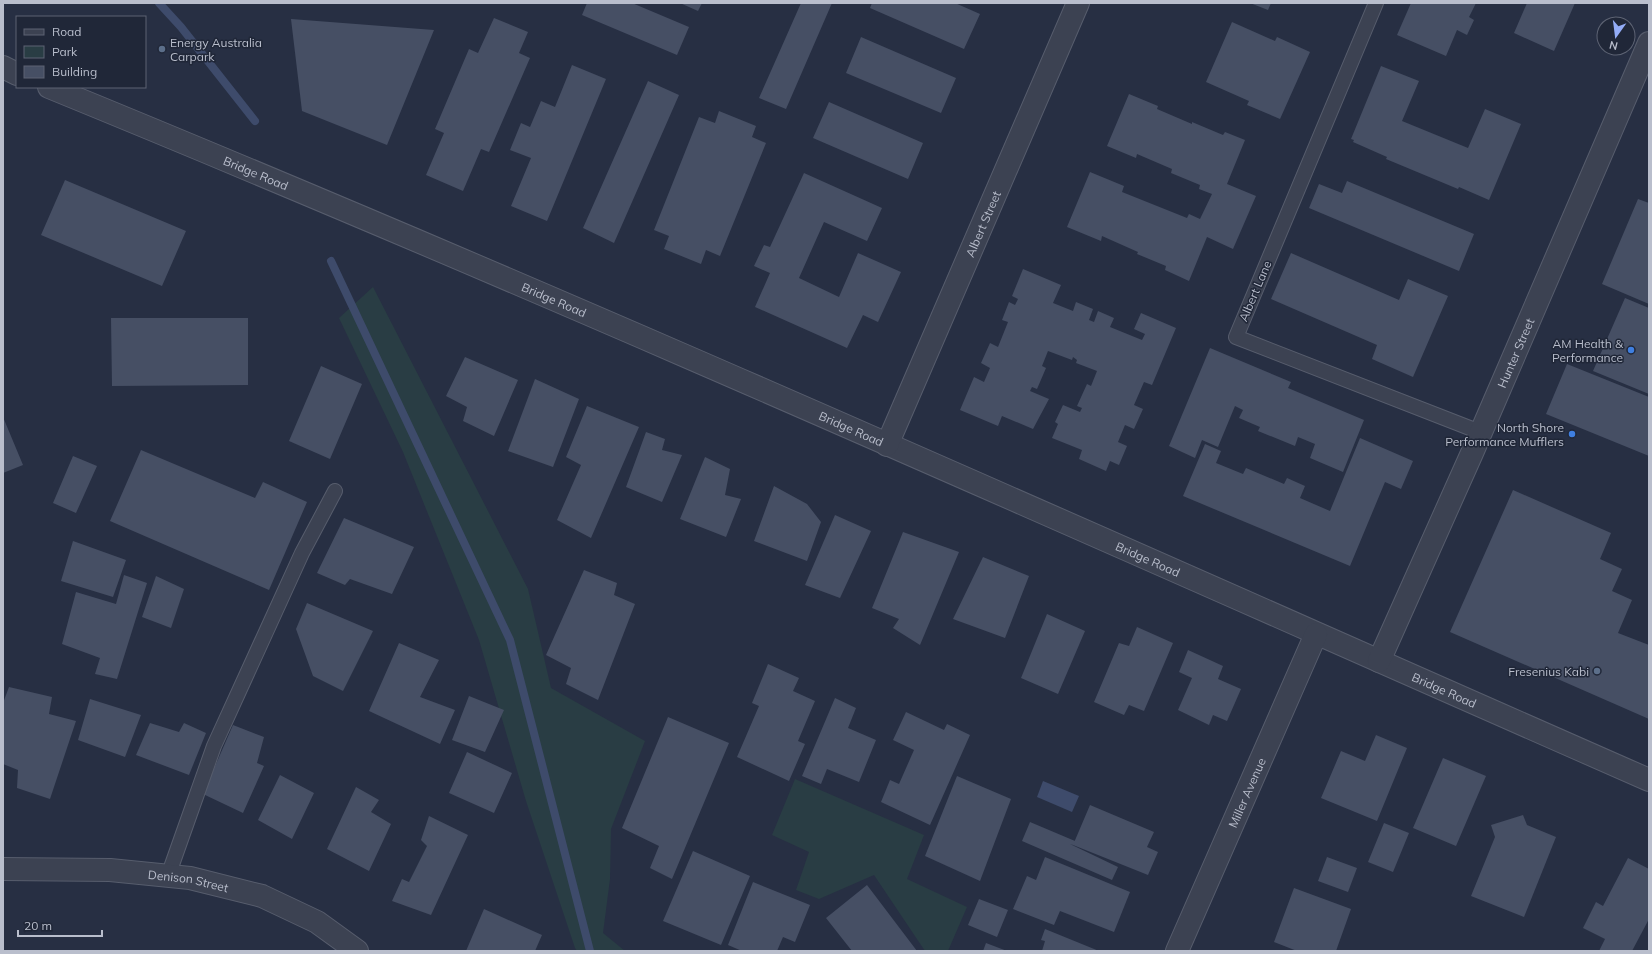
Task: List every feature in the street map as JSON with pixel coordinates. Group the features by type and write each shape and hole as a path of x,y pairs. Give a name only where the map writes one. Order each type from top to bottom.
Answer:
{"street":[{"name":"Albert Street","path":"887,445 1078,3"},
{"name":"Hunter Street","path":"1379,661 1649,43"},
{"path":"3,68 16,74"},
{"name":"Bridge Road","path":"50,88 277,181 887,445 1649,780"},
{"name":"Miller Avenue","path":"1177,951 1316,634"},
{"name":"Denison Street","path":"3,869 110,870 190,878 262,896 317,922 356,951"}],"lane":[{"name":"Albert Lane","path":"1376,3 1236,337 1480,432"},
{"path":"168,876 214,746 302,553 335,491"}],"green space":[{"path":"373,287 528,589 551,688 645,741 611,829 610,879 603,933 625,951 577,951 575,948 526,801 479,640 403,452 339,318"},
{"path":"795,779 924,835 907,879 967,907 948,951 925,951 874,875 819,899 796,890 809,852 772,835"}],"water":[{"path":"1043,781 1079,796 1072,812 1037,797"}],"building":[{"path":"587,3 632,3 689,27 677,55 582,15"},
{"path":"680,3 702,3 698,11"},
{"path":"801,3 832,3 786,109 759,98"},
{"path":"872,3 955,3 980,14 964,49 870,8"},
{"path":"1250,3 1271,3 1268,10"},
{"path":"1411,3 1476,3 1469,17 1474,20 1467,35 1457,30 1446,56 1397,35"},
{"path":"1527,3 1575,3 1554,51 1514,33"},
{"path":"494,18 528,32 519,53 530,58 489,152 481,149 463,191 426,175 444,133 435,129 469,49 478,53"},
{"path":"291,19 434,30 387,145 302,111"},
{"path":"1232,22 1275,41 1277,37 1310,52 1280,119 1247,105 1249,101 1206,82"},
{"path":"861,37 956,78 941,113 846,73"},
{"path":"572,65 606,79 547,221 511,206 531,158 510,150 521,123 530,127 541,101 555,107"},
{"path":"1381,66 1419,81 1402,121 1468,148 1485,109 1521,124 1489,200 1459,187 1458,189 1386,159 1387,157 1353,142 1354,140 1351,139"},
{"path":"648,81 679,95 614,243 583,228"},
{"path":"1129,94 1158,106 1157,109 1192,124 1192,122 1223,135 1225,132 1245,140 1227,184 1256,196 1233,249 1207,237 1189,281 1165,270 1166,266 1137,254 1138,252 1102,236 1101,241 1067,227 1090,172 1124,186 1122,192 1187,218 1189,214 1200,219 1212,194 1199,189 1200,185 1171,173 1172,169 1137,154 1136,158 1107,146"},
{"path":"829,102 923,143 908,179 813,138"},
{"path":"719,111 756,126 752,137 766,143 720,256 706,250 701,264 664,249 669,236 654,230 699,117 715,123"},
{"path":"804,173 882,208 867,241 824,222 799,278 839,297 858,253 901,272 878,322 863,315 847,348 755,307 770,273 754,266 764,245 770,247"},
{"path":"65,180 186,231 162,286 41,235"},
{"path":"1347,181 1474,234 1459,271 1309,208 1319,184 1342,193"},
{"path":"1638,199 1649,203 1649,304 1602,284"},
{"path":"1291,253 1399,300 1408,279 1448,296 1413,377 1372,359 1377,345 1271,299"},
{"path":"1023,269 1061,285 1053,303 1073,311 1076,302 1093,309 1089,320 1094,322 1098,311 1114,318 1110,327 1142,340 1145,334 1134,329 1141,313 1176,328 1152,385 1144,382 1134,405 1143,409 1134,429 1125,425 1118,442 1127,446 1119,465 1110,461 1106,471 1079,459 1082,450 1052,438 1058,424 1055,422 1063,405 1080,412 1082,408 1077,406 1087,384 1091,386 1097,371 1076,363 1077,360 1073,357 1072,360 1048,351 1042,366 1046,368 1037,389 1032,387 1030,391 1049,399 1033,429 1002,416 998,426 960,410 974,377 984,382 990,368 981,363 990,343 998,347 1008,322 1002,320 1009,302 1015,305 1018,299 1012,296"},
{"path":"1625,298 1649,308 1649,394 1593,371"},
{"path":"111,318 248,318 248,385 112,386"},
{"path":"1210,348 1291,382 1288,388 1364,420 1343,472 1310,458 1315,444 1298,437 1295,446 1258,431 1260,427 1239,418 1243,410 1235,406 1218,447 1202,440 1195,458 1169,446"},
{"path":"465,357 518,380 494,436 463,421 467,407 446,396"},
{"path":"1567,364 1649,397 1649,456 1546,414"},
{"path":"321,366 362,384 330,459 289,441"},
{"path":"535,379 579,399 553,467 508,451"},
{"path":"587,406 639,427 591,538 557,520 581,465 566,457"},
{"path":"3,417 23,465 3,473"},
{"path":"646,432 665,439 662,450 682,455 662,502 626,487"},
{"path":"1360,438 1413,461 1401,489 1385,482 1350,566 1183,496 1205,444 1221,451 1216,463 1243,474 1246,468 1284,484 1287,478 1305,486 1300,498 1330,511"},
{"path":"141,450 255,498 263,482 307,502 269,590 110,521"},
{"path":"73,456 97,466 76,513 53,503"},
{"path":"705,457 730,469 725,495 741,499 726,537 680,519"},
{"path":"774,486 807,504 821,522 807,561 754,541"},
{"path":"1513,490 1611,533 1600,559 1622,569 1612,591 1632,600 1618,633 1649,645 1649,719 1450,632"},
{"path":"835,515 871,531 840,598 805,585"},
{"path":"344,518 414,547 392,594 350,579 345,585 317,573"},
{"path":"903,532 959,552 920,645 893,628 899,619 872,608"},
{"path":"73,541 126,560 113,597 61,581"},
{"path":"983,557 1029,576 1005,638 953,619"},
{"path":"584,570 617,583 614,595 635,604 598,700 566,684 571,668 546,655"},
{"path":"124,575 147,583 117,679 95,674 100,658 62,644 76,592 116,604"},
{"path":"156,576 184,589 171,628 142,617"},
{"path":"307,603 373,631 343,691 313,676 296,629"},
{"path":"1047,614 1085,631 1058,694 1021,678"},
{"path":"1137,627 1173,643 1144,711 1129,705 1124,715 1094,702 1119,643 1129,646"},
{"path":"399,643 439,660 420,697 455,710 440,744 369,711"},
{"path":"1188,650 1223,666 1218,679 1241,689 1227,721 1213,715 1209,725 1178,710 1192,678 1179,672"},
{"path":"768,664 799,678 793,691 815,701 798,741 805,744 789,781 737,757 759,706 752,703"},
{"path":"9,687 52,697 49,714 76,721 50,799 17,788 18,770 3,764 3,703"},
{"path":"469,696 504,710 485,752 452,740"},
{"path":"835,698 856,708 848,728 876,740 859,782 827,769 821,784 802,776"},
{"path":"90,699 141,715 125,757 78,740"},
{"path":"906,712 944,730 947,724 970,735 930,825 881,802 890,780 899,784 914,750 893,740"},
{"path":"668,717 729,743 672,879 650,868 659,846 622,828"},
{"path":"150,723 179,732 184,723 206,733 189,775 136,755"},
{"path":"233,725 264,737 257,763 264,766 243,813 203,794"},
{"path":"1376,735 1407,748 1377,821 1321,798 1341,751 1365,761"},
{"path":"467,752 512,773 494,813 449,793"},
{"path":"1443,758 1486,776 1456,846 1413,828"},
{"path":"280,775 314,793 292,839 258,820"},
{"path":"957,776 1011,799 980,881 925,856"},
{"path":"356,787 379,800 371,812 391,824 369,871 327,849"},
{"path":"1090,805 1154,832 1147,847 1158,852 1148,875 1073,845"},
{"path":"1523,815 1527,825 1556,837 1524,917 1471,896 1495,837 1491,825"},
{"path":"429,816 468,835 431,915 392,901 402,879 409,882 427,846 421,840"},
{"path":"1030,822 1075,841 1073,845 1070,844 1118,867 1112,880 1022,841"},
{"path":"1384,823 1409,833 1393,872 1368,862"},
{"path":"693,851 750,876 721,945 663,921"},
{"path":"1045,857 1130,892 1114,932 1060,911 1054,925 1013,909 1027,876 1036,880"},
{"path":"1327,857 1357,868 1348,892 1318,881"},
{"path":"1628,858 1649,869 1649,919 1632,951 1599,951 1605,939 1583,928 1596,902 1603,906"},
{"path":"753,882 810,905 795,942 783,937 777,951 742,951 728,945"},
{"path":"867,885 917,951 852,951 826,918"},
{"path":"1294,888 1351,909 1336,951 1297,951 1274,942"},
{"path":"979,899 1008,910 997,937 968,925"},
{"path":"484,909 542,935 535,951 466,951"},
{"path":"1045,929 1099,951 1042,951 1045,941 1041,940"},
{"path":"986,943 1007,951 983,951"}],"waterway":[{"path":"159,3 181,27 255,121"},
{"path":"331,261 510,640 590,951"}],"place":[{"name":"Energy Australia Carpark","path":"162,49"},
{"name":"AM Health & Performance","path":"1631,350"},
{"name":"North Shore Performance Mufflers","path":"1572,434"},
{"name":"Fresenius Kabi","path":"1597,671"}]}
